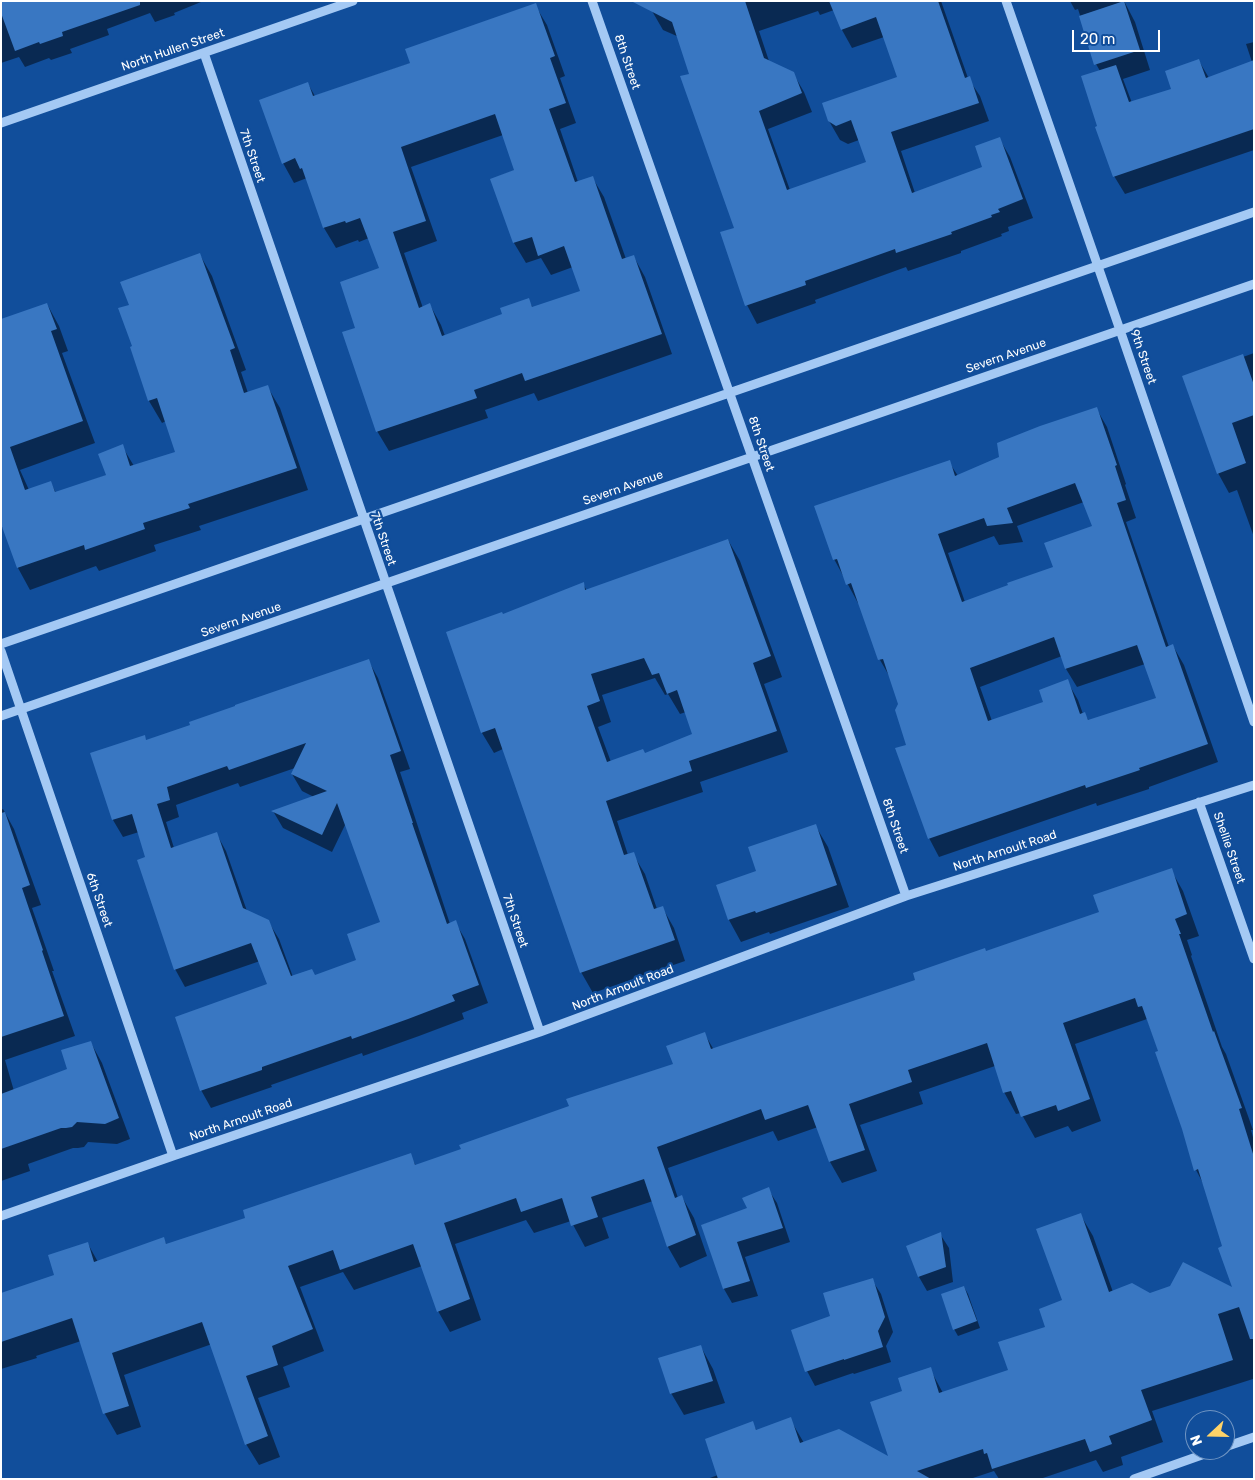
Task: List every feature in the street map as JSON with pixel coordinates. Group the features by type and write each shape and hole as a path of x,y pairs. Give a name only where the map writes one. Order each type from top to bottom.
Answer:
{"street":[{"name":"North Hullen Street","path":"1,123 352,1"},
{"name":"8th Street","path":"592,1 906,896"},
{"name":"9th Street","path":"1006,1 1254,722"},
{"name":"7th Street","path":"204,53 540,1032"},
{"path":"1,644 1254,212"},
{"name":"Severn Avenue","path":"1,716 1254,284"},
{"name":"6th Street","path":"1,651 173,1156"},
{"name":"North Arnoult Road","path":"1,1216 540,1032 906,896 1254,785"},
{"name":"Shellie Street","path":"1200,802 1254,959"},
{"path":"1235,1443 1254,1436"},
{"path":"1134,1479 1188,1460"}],"building":[{"path":"1,1 140,1 140,5 62,32 63,36 15,51 1,13"},
{"path":"631,1 745,1 764,58 794,72 802,93 759,111 787,190 866,162 851,120 836,126 828,121 822,103 897,77 876,17 841,30 829,1 938,1 965,78 970,76 979,103 891,132 912,193 982,167 975,146 1000,137 1023,199 998,209 1000,212 991,215 992,217 951,232 952,234 896,253 895,249 805,281 806,285 745,306 720,232 734,228 680,76 689,74 672,22"},
{"path":"1124,1 1140,50 1094,65 1079,16"},
{"path":"536,3 555,56 550,58 566,103 549,109 575,182 593,176 622,259 634,255 662,334 525,381 522,373 474,390 477,398 376,432 342,332 355,328 340,282 379,268 360,218 323,228 302,168 300,169 295,158 282,164 259,100 308,82 313,96 410,63 405,49","holes":["495,114 514,170 490,179 513,243 532,237 538,256 564,246 580,291 532,307 529,298 500,308 502,314 442,336 430,303 419,308 393,232 426,221 401,147"]},
{"path":"1199,59 1206,78 1254,60 1254,129 1113,177 1095,127 1097,126 1081,76 1116,65 1129,102 1171,89 1165,71"},
{"path":"200,253 235,348 230,350 244,393 268,385 297,468 188,504 190,508 143,523 145,529 85,550 84,545 17,568 1,524 1,319 47,303 57,329 51,331 83,421 10,447 25,490 51,481 55,492 106,475 98,454 123,444 130,466 175,452 157,398 148,401 130,347 132,346 118,308 129,305 120,282"},
{"path":"1243,354 1254,385 1254,415 1232,423 1246,463 1217,474 1182,376"},
{"path":"1097,407 1117,465 1115,466 1126,500 1117,503 1166,647 1173,644 1208,744 1139,768 1140,770 1086,788 1085,785 928,839 895,748 906,745 895,710 898,704 883,659 878,660 851,583 846,585 837,559 833,560 814,506 950,460 955,476 999,457 997,443","holes":["1075,483 1092,526 1044,543 1053,567 1007,583 1008,585 962,602 938,534 984,518 987,526 1013,523 1007,508","1054,637 1065,669 1137,645 1156,698 1088,720 1085,712 1080,714 1068,679 1039,690 1043,702 988,721 970,668"]},
{"path":"728,539 771,656 753,663 777,731 689,761 692,771 606,801 624,855 634,852 654,909 663,906 675,940 580,973 495,728 481,733 446,632 502,612 503,614 584,582 585,590","holes":["644,658 652,675 659,673 667,694 677,690 692,734 645,753 643,749 607,762 587,706 600,701 591,674"]},
{"path":"369,659 401,751 390,755 412,823 447,924 456,920 479,985 452,995 455,1001 408,1019 352,1039 351,1036 200,1091 175,1017 267,984 251,943 174,970 137,860 145,857 132,814 112,820 90,753 145,735 146,740 190,725 189,722","holes":["306,743 291,774 327,791 271,811 322,835 337,803 380,922 347,934 356,960 315,975 312,969 291,976 269,920 243,908 217,832 171,848 157,804 170,800 167,787 227,766 229,770"]},
{"path":"5,812 30,885 22,888 64,1016 1,1037 1,813"},
{"path":"816,824 837,885 756,913 755,911 728,920 716,885 756,871 748,847"},
{"path":"1172,868 1187,914 1175,919 1181,934 1179,934 1242,1108 1239,1109 1254,1157 1254,1339 1250,1339 1239,1307 1218,1314 1233,1360 1141,1390 1152,1420 1109,1436 1112,1444 1090,1452 1085,1439 992,1469 987,1453 984,1454 983,1449 917,1471 931,1479 718,1479 705,1439 753,1421 756,1430 791,1417 800,1443 839,1429 888,1456 870,1402 902,1391 898,1378 931,1367 939,1393 1008,1370 998,1342 1045,1327 1039,1309 1062,1300 1036,1229 1081,1213 1109,1292 1132,1283 1150,1293 1170,1286 1183,1262 1232,1287 1218,1248 1222,1246 1198,1169 1194,1171 1182,1129 1155,1052 1158,1051 1142,1006 1138,1007 1135,998 1063,1023 1090,1099 1058,1111 1056,1105 1021,1117 1011,1091 1003,1093 987,1043 908,1070 912,1082 849,1104 865,1150 829,1162 808,1105 765,1120 761,1109 657,1147 675,1198 682,1195 696,1235 667,1247 644,1179 591,1197 598,1217 571,1226 562,1198 521,1212 516,1198 444,1223 470,1299 437,1312 413,1244 340,1270 333,1250 288,1266 313,1329 272,1346 278,1365 246,1376 268,1436 245,1445 202,1322 112,1353 129,1406 103,1414 72,1318 1,1342 1,1293 54,1275 48,1255 88,1242 94,1262 164,1237 166,1244 245,1218 243,1210 411,1153 415,1165 461,1149 459,1145 569,1106 566,1099 673,1064 666,1046 705,1032 711,1049 915,980 913,973 985,948 986,951 1099,912 1093,895"},
{"path":"91,1041 119,1118 105,1124 77,1122 72,1127 61,1128 1,1149 1,1094 67,1069 61,1050"},
{"path":"769,1187 783,1228 737,1242 750,1281 723,1289 701,1225 747,1208 742,1198"},
{"path":"941,1232 946,1267 918,1277 906,1246"},
{"path":"873,1278 885,1317 878,1331 883,1347 805,1372 791,1330 830,1316 823,1293"},
{"path":"964,1286 977,1321 953,1330 941,1294"},
{"path":"701,1345 713,1381 670,1394 658,1358"}]}
